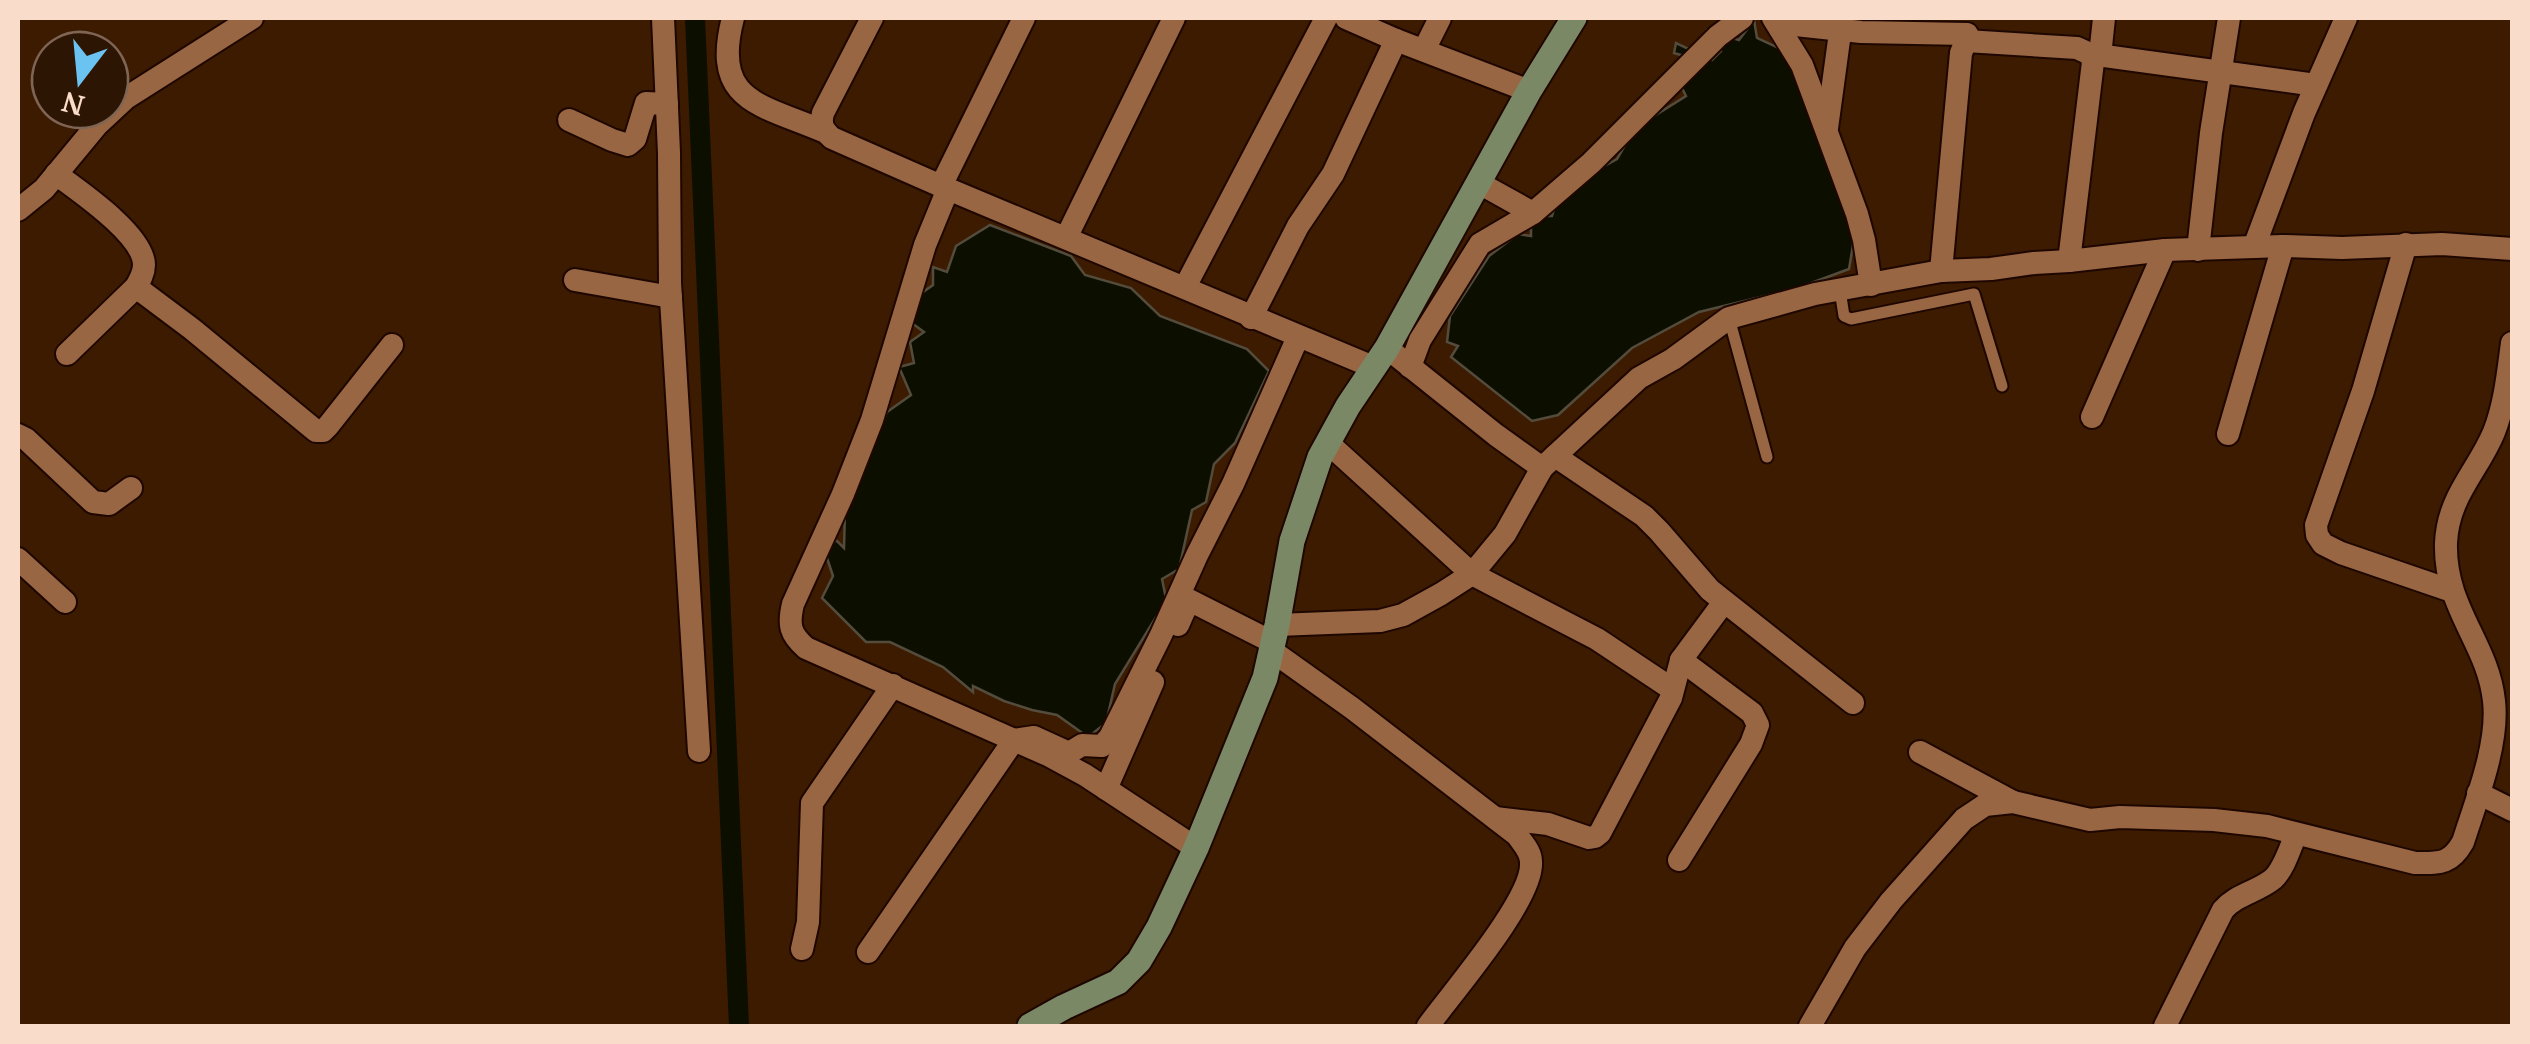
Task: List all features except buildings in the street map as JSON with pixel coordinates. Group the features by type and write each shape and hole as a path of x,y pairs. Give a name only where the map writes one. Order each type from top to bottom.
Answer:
{"street":[{"path":"18,210 44,189 97,125 126,98 252,18"},
{"path":"663,18 670,297 699,750"},
{"path":"733,18 727,54 729,74 737,88 753,102 944,188 1298,337 1410,367 1549,462 1644,516 1696,577 1853,703"},
{"path":"824,131 823,113 872,18"},
{"path":"1024,18 944,188 872,420 788,622 793,637 806,648 1071,767 1196,848"},
{"path":"1066,238 1174,18"},
{"path":"1184,287 1326,18"},
{"path":"1346,18 1529,91"},
{"path":"1424,50 1440,18"},
{"path":"1030,1026 1118,982 1139,961 1158,927 1196,848 1265,678 1292,541 1328,443 1574,18"},
{"path":"1410,367 1420,340 1480,244 1533,214 1590,164 1718,36 1742,18"},
{"path":"2070,261 2093,62 2104,18"},
{"path":"2198,250 2210,133 2229,18"},
{"path":"2254,247 2346,18"},
{"path":"1775,19 1841,23 1888,33 1968,31 2076,48 2095,55 2316,85"},
{"path":"1775,19 1802,65 1857,214 1872,285"},
{"path":"1826,131 1841,23"},
{"path":"1941,271 1962,52 1968,31"},
{"path":"1251,318 1298,226 1332,174 1396,40"},
{"path":"569,120 628,145 635,139 646,103 667,104"},
{"path":"56,174 106,212 141,253 144,268 136,287 66,354"},
{"path":"1480,183 1533,214"},
{"path":"2406,244 2316,526 2317,536 2323,544 2341,553 2452,592"},
{"path":"1274,639 1403,616 1472,574 1505,534 1549,462 1639,378 1673,359 1729,318 1815,294 1941,271 1973,282 2070,261 2165,250 2406,244 2512,249"},
{"path":"2228,434 2283,246"},
{"path":"2092,417 2165,250"},
{"path":"576,280 670,297"},
{"path":"136,287 316,431 328,426 392,346"},
{"path":"868,952 1014,740 1034,737 1070,753 1082,745 1102,746 1110,737 1233,484 1298,337"},
{"path":"1920,752 2012,802 2090,820 2214,820 2267,826 2414,863 2448,861 2464,842 2494,729 2495,704 2482,658 2452,592 2446,537 2463,484 2493,434 2506,389 2512,343"},
{"path":"18,436 26,439 93,502 108,504 131,488"},
{"path":"1328,443 1472,574 1597,639 1672,689"},
{"path":"18,559 65,602"},
{"path":"1106,789 1190,600 1274,639 1352,708 1517,835 1528,850 1532,863 1525,889 1484,954 1428,1026"},
{"path":"1495,818 1548,824 1595,837 1671,698 1680,660 1724,602"},
{"path":"1679,860 1751,744 1758,725 1752,713 1680,660"},
{"path":"802,949 808,922 812,804 892,686"},
{"path":"2478,794 2512,810"},
{"path":"1810,1026 1854,948 1964,819 1985,804 2012,802"},
{"path":"2165,1026 2223,910 2238,896 2272,879 2296,834"}],"lane":[{"path":"1840,290 1844,316 1850,319 1973,282 2002,386"},
{"path":"1729,318 1767,457"}],"shaded area":[{"path":"1754,20 1757,38 1781,49 1803,85 1854,239 1849,269 1803,286 1800,296 1789,290 1699,312 1632,348 1558,415 1532,421 1451,357 1458,346 1447,342 1450,316 1489,256 1518,234 1531,236 1531,216 1552,216 1560,190 1617,159 1635,128 1686,96 1677,78 1699,60 1674,53 1676,43 1712,60 1721,51 1708,31 1739,40"},
{"path":"990,225 1071,256 1085,275 1131,288 1160,316 1247,349 1269,371 1235,443 1214,464 1206,502 1192,510 1179,569 1162,579 1169,613 1156,617 1115,684 1106,723 1088,737 1057,715 1004,701 973,686 973,692 943,667 890,642 866,642 822,598 833,576 825,552 836,540 844,548 845,511 887,412 911,395 899,367 914,363 910,342 924,332 905,318 906,304 933,285 933,267 947,272 956,246"}],"waterway":[{"path":"695,18 739,1026"}]}
